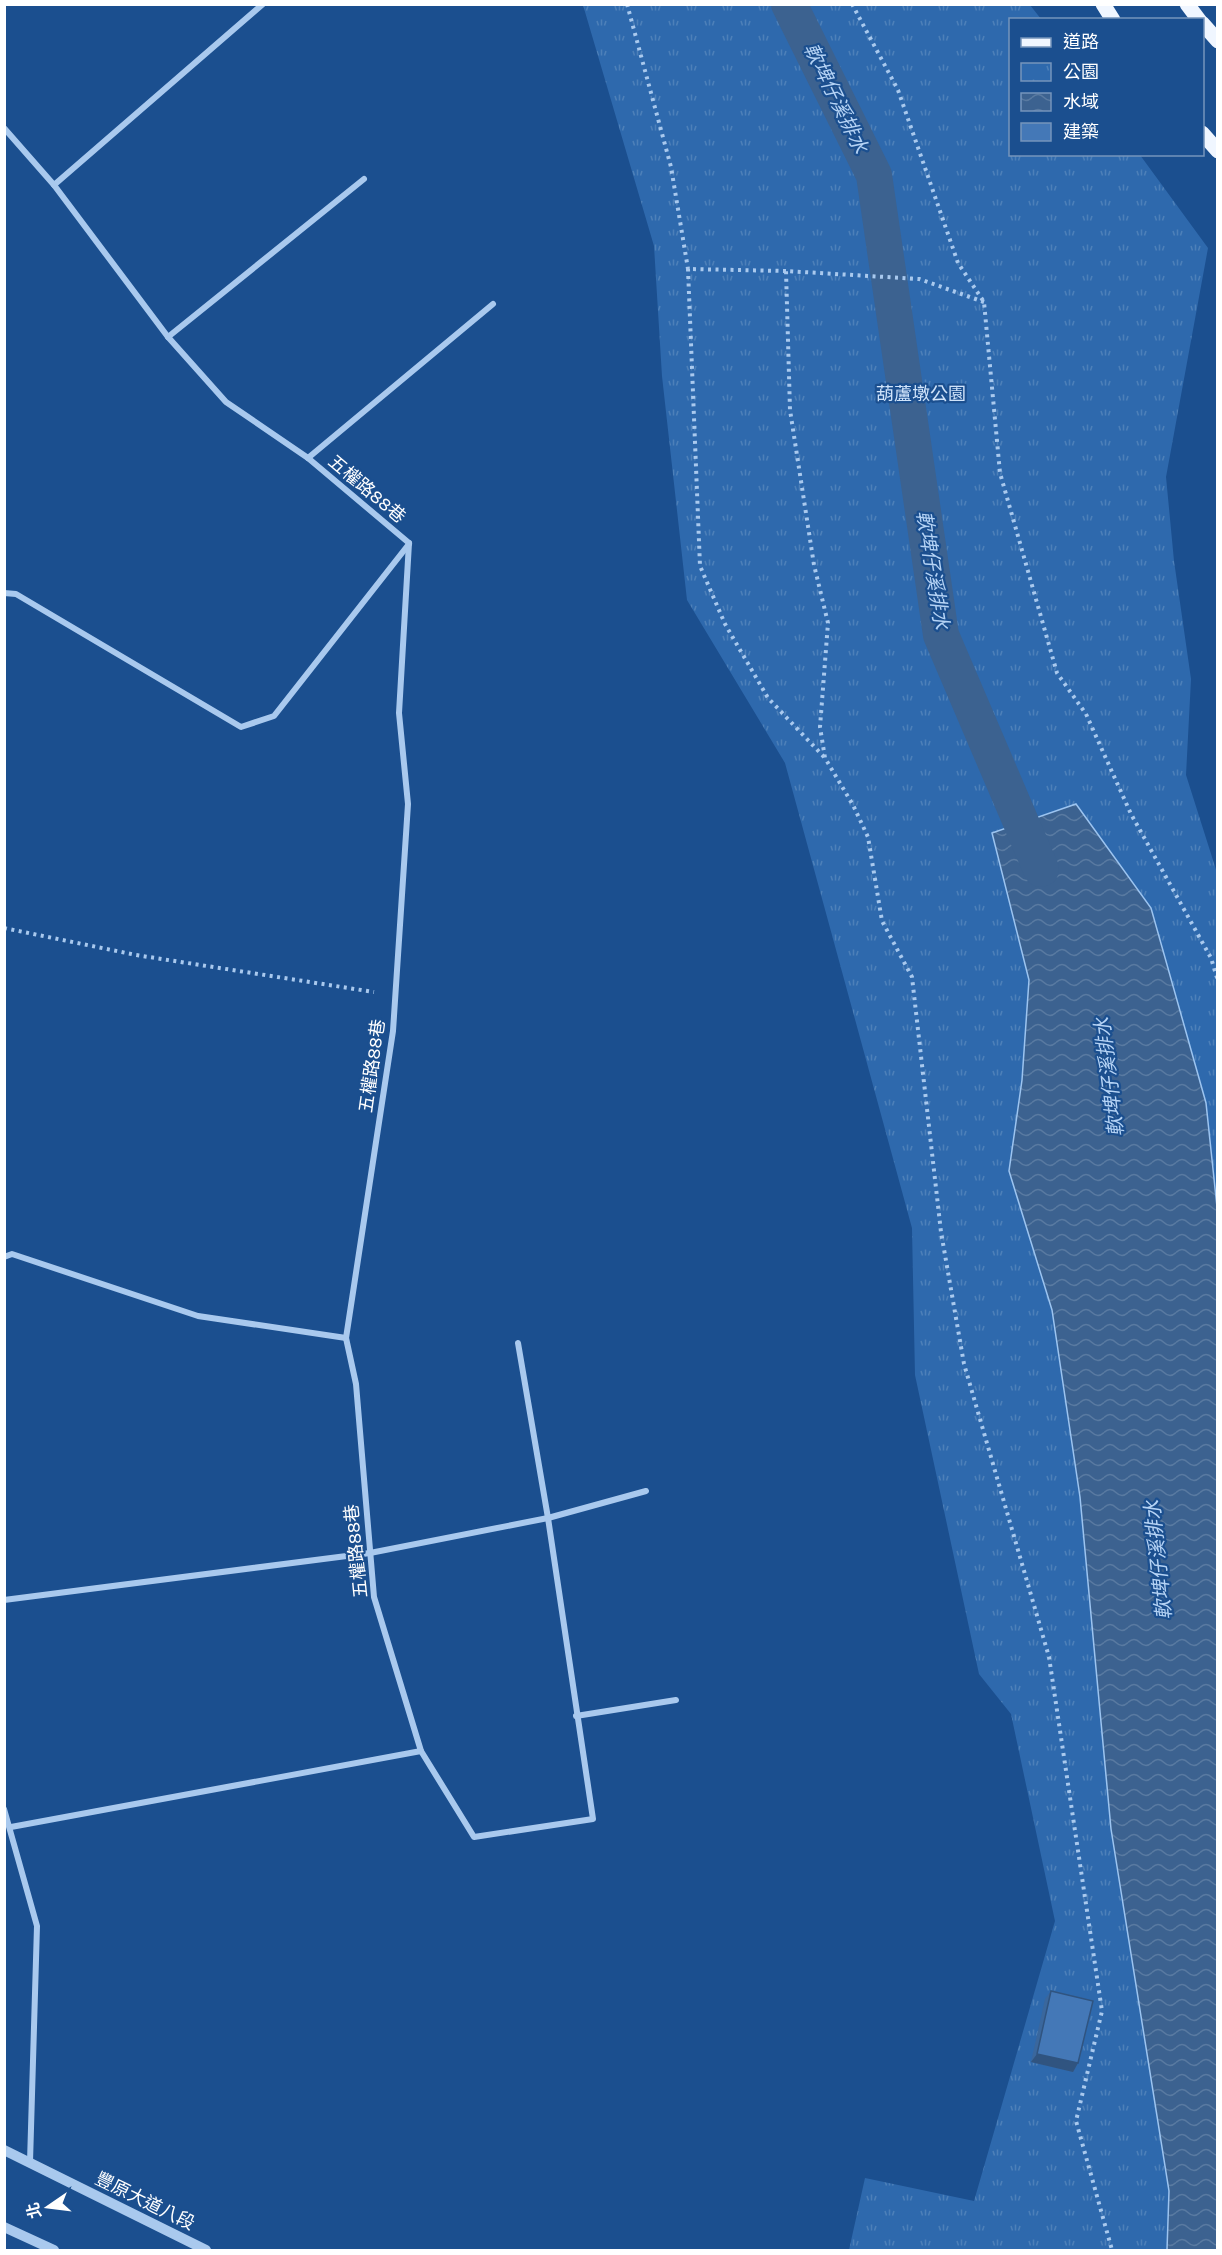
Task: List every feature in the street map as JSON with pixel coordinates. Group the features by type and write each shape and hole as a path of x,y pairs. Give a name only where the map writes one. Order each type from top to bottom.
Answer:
{"main road":[{"path":"1103,4 1112,18"},
{"path":"1187,4 1198,18"},
{"path":"1204,24 1218,41"},
{"path":"1204,134 1218,151"}],"street":[{"path":"54,185 263,4"},
{"name":"五權路88巷","path":"4,128 54,185 168,337 226,402 308,458 409,543 399,713 408,804 396,995 393,1030 346,1338 356,1384 374,1597 421,1751 474,1837 593,1819 576,1716"},
{"path":"168,337 364,179"},
{"path":"308,458 493,304"},
{"path":"4,593 16,594 241,727 274,716 409,543"},
{"path":"4,1257 12,1254 198,1316 346,1338"},
{"path":"518,1343 548,1518 576,1716 676,1700"},
{"path":"4,1600 370,1553 548,1518 646,1491"},
{"path":"11,1827 421,1751"},
{"path":"4,1809 11,1827 37,1926 30,2162"},
{"name":"豐原大道八段","path":"4,2150 206,2250"},
{"path":"4,2227 54,2250"}],"path":[{"path":"627,4 671,167 687,268 700,566 725,624 768,698 825,758 854,805 868,837 882,921 912,977 941,1232 964,1364 1049,1657 1102,2011 1076,2121 1112,2250"},
{"path":"852,4 898,90 958,263 984,303 1000,473 1057,673 1086,714 1131,814 1211,958 1218,981"},
{"path":"687,268 800,271 920,279 984,303"},
{"path":"786,271 790,410 814,565 828,623 820,727 825,758"},
{"path":"4,928 136,955 396,995"}],"green space":[{"name":"葫蘆墩公園","path":"583,5 1030,5 1040,18 1009,18 1009,156 1141,156 1208,248 1166,477 1174,561 1191,679 1186,775 1218,876 1217,2250 849,2250 865,2178 974,2201 1055,1921 1011,1714 979,1674 915,1375 912,1228 785,763 687,600 662,376 654,246"}],"water":[{"path":"1076,804 1151,908 1206,1103 1217,1207 1217,2250 1167,2250 1169,2191 1111,1829 1080,1497 1052,1310 1009,1171 1022,1080 1029,980 992,833"}],"building":[{"path":"1051,1991 1093,2001 1078,2063 1037,2054"}],"waterway":[{"name":"軟埤仔溪排水","path":"789,4 874,175 941,635 1041,869"}]}
